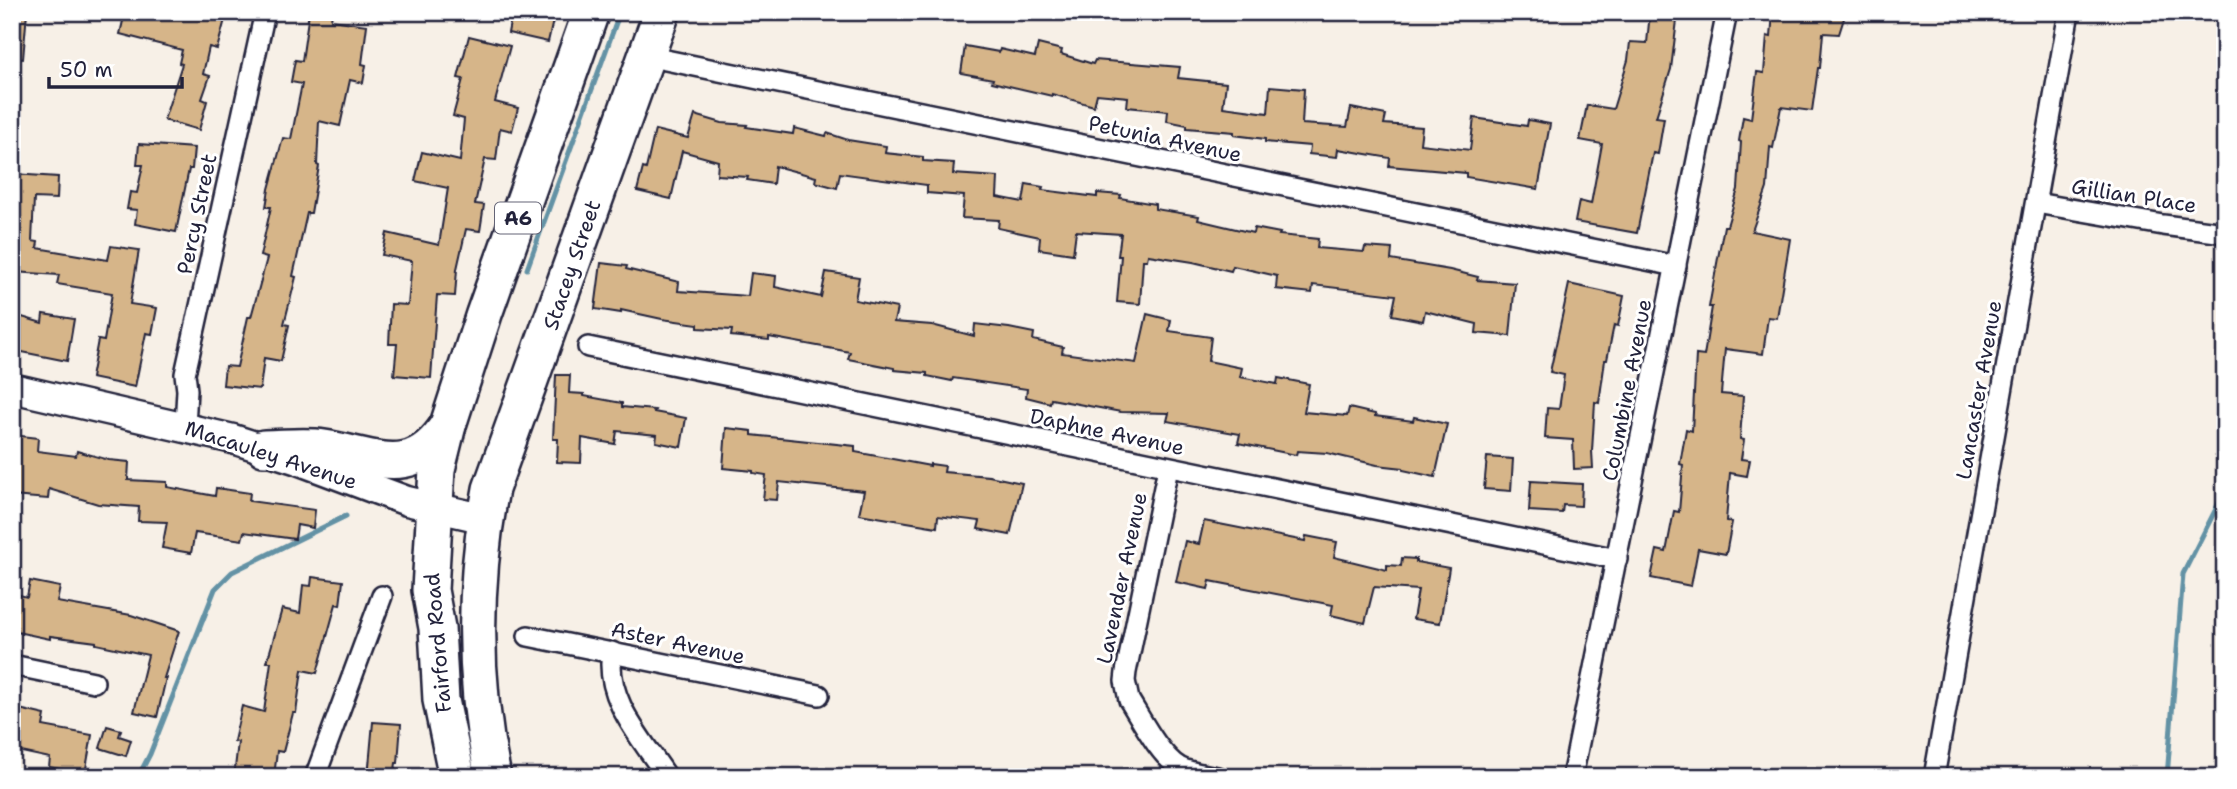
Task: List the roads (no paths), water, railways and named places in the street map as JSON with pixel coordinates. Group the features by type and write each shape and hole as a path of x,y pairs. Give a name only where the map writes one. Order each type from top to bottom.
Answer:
{"highway":[{"name":"A6","path":"435,509 437,470 448,425 591,12"},
{"name":"Stacey Street","path":"486,519 497,468 662,12"},
{"path":"264,448 323,448 377,461 399,461 431,446 448,425"},
{"name":"Fairford Road","path":"435,509 430,590 437,628 441,700 457,777"},
{"name":"Fairford Road","path":"486,519 481,552 479,655 482,714 494,777"}],"main road":[{"name":"Macauley Avenue","path":"12,388 185,426 264,448 407,501 486,519"}],"street":[{"name":"Percy Street","path":"185,426 185,374 265,12"},
{"name":"Columbine Avenue","path":"1572,777 1727,12"},
{"name":"Lancaster Avenue","path":"1934,777 2069,12"},
{"name":"Petunia Avenue","path":"646,56 1676,266"},
{"name":"Gillian Place","path":"2035,203 2225,233"},
{"name":"Daphne Avenue","path":"588,347 1617,559"},
{"name":"Lavender Avenue","path":"1168,468 1126,671 1126,691 1129,700 1169,758 1190,771 1217,777"},
{"path":"315,777 382,596"},
{"name":"Aster Avenue","path":"528,636 819,695"},
{"path":"612,652 610,672 614,691 667,777"},
{"path":"12,665 94,682"}],"waterway":[{"path":"527,269 620,12"},
{"path":"2167,777 2183,574 2225,491"},
{"path":"138,777 150,754 215,589 232,572 346,516"}]}
